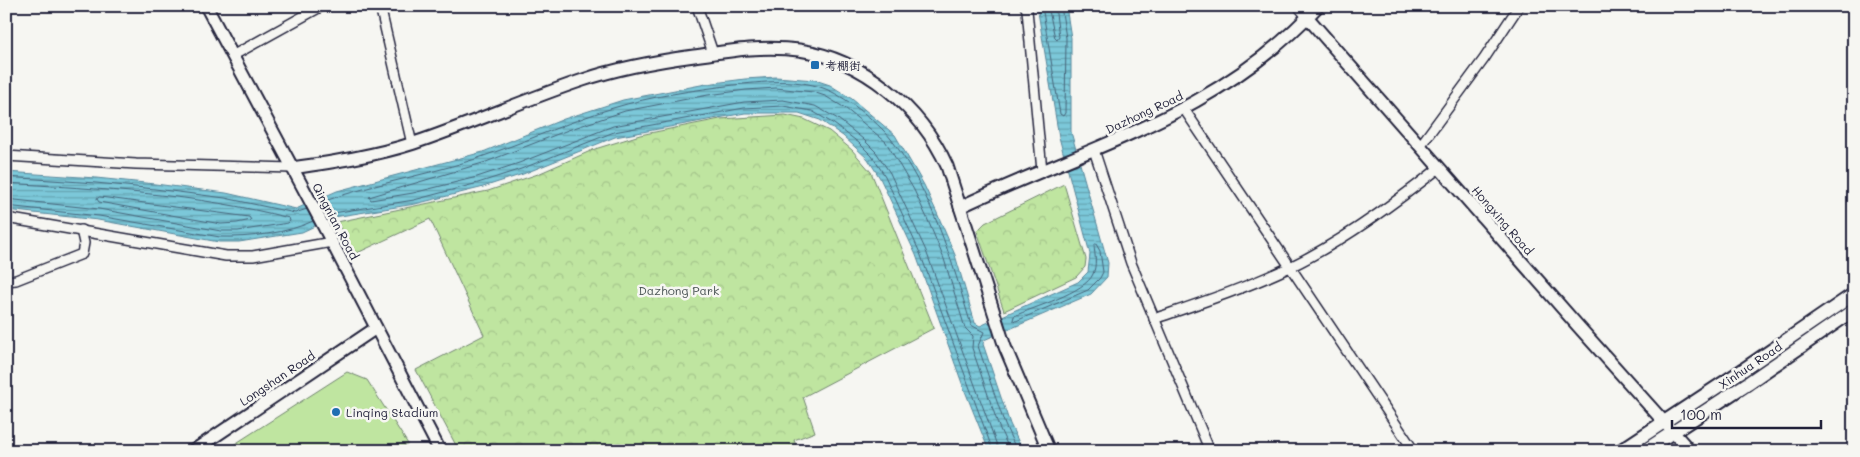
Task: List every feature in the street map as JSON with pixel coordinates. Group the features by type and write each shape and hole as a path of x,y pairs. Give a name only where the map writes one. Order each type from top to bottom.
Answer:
{"main road":[{"name":"Xinhua Road","path":"1620,451 1854,294"},
{"name":"Xinhua Road","path":"1644,451 1854,310"}],"street":[{"name":"Qingnian Road","path":"206,6 332,242 440,451"},
{"path":"232,56 322,6"},
{"path":"380,6 412,144"},
{"path":"697,6 712,53"},
{"path":"1025,6 1036,93 1042,171"},
{"name":"Hongxing Road","path":"1298,6 1690,451"},
{"name":"Dazhong Road","path":"960,207 1184,109 1242,74 1308,18 1318,6"},
{"path":"1420,146 1484,59 1519,6"},
{"path":"6,156 136,164 292,168 346,160 412,144 585,79 675,58 761,48 797,49 838,60 859,71 892,94 920,122 940,149 1005,347 1049,451"},
{"path":"1184,109 1414,451"},
{"path":"1094,150 1131,263 1210,451"},
{"path":"1154,319 1243,287 1291,267 1406,194 1439,168"},
{"path":"6,218 226,256 253,256 332,242"},
{"path":"6,281 16,280 82,254 84,243 81,230"},
{"name":"Longshan Road","path":"193,451 376,328"}],"green space":[{"name":"Dazhong Park","path":"785,115 804,119 829,131 852,150 871,172 934,328 803,397 815,432 794,440 798,451 459,451 416,370 484,335 430,219 355,254 337,222 488,191 538,174 595,149 640,135 720,119"},
{"path":"1064,184 1086,259 1085,267 1076,277 1004,311 977,231 985,223"},
{"name":"Linqing Stadium","path":"347,372 367,380 408,444 404,446 406,451 224,451"}],"water":[{"path":"1037,6 1066,6 1071,38 1071,132 1108,263 1107,277 1091,294 984,340 983,344 1010,424 1023,451 989,451 963,386 916,255 880,178 868,159 843,136 820,120 799,113 745,113 615,137 523,174 480,188 415,204 334,217 302,232 239,242 219,242 98,220 6,210 6,172 96,178 226,193 296,209 337,191 483,152 564,119 623,100 706,84 745,79 776,77 815,80 830,85 852,99 895,135 924,185 937,213 955,255 975,323 980,326 1078,282 1088,272 1090,254 1059,137"}],"place":[{"name":"考棚街","path":"815,65"},
{"name":"Linqing Stadium","path":"336,412"}]}
